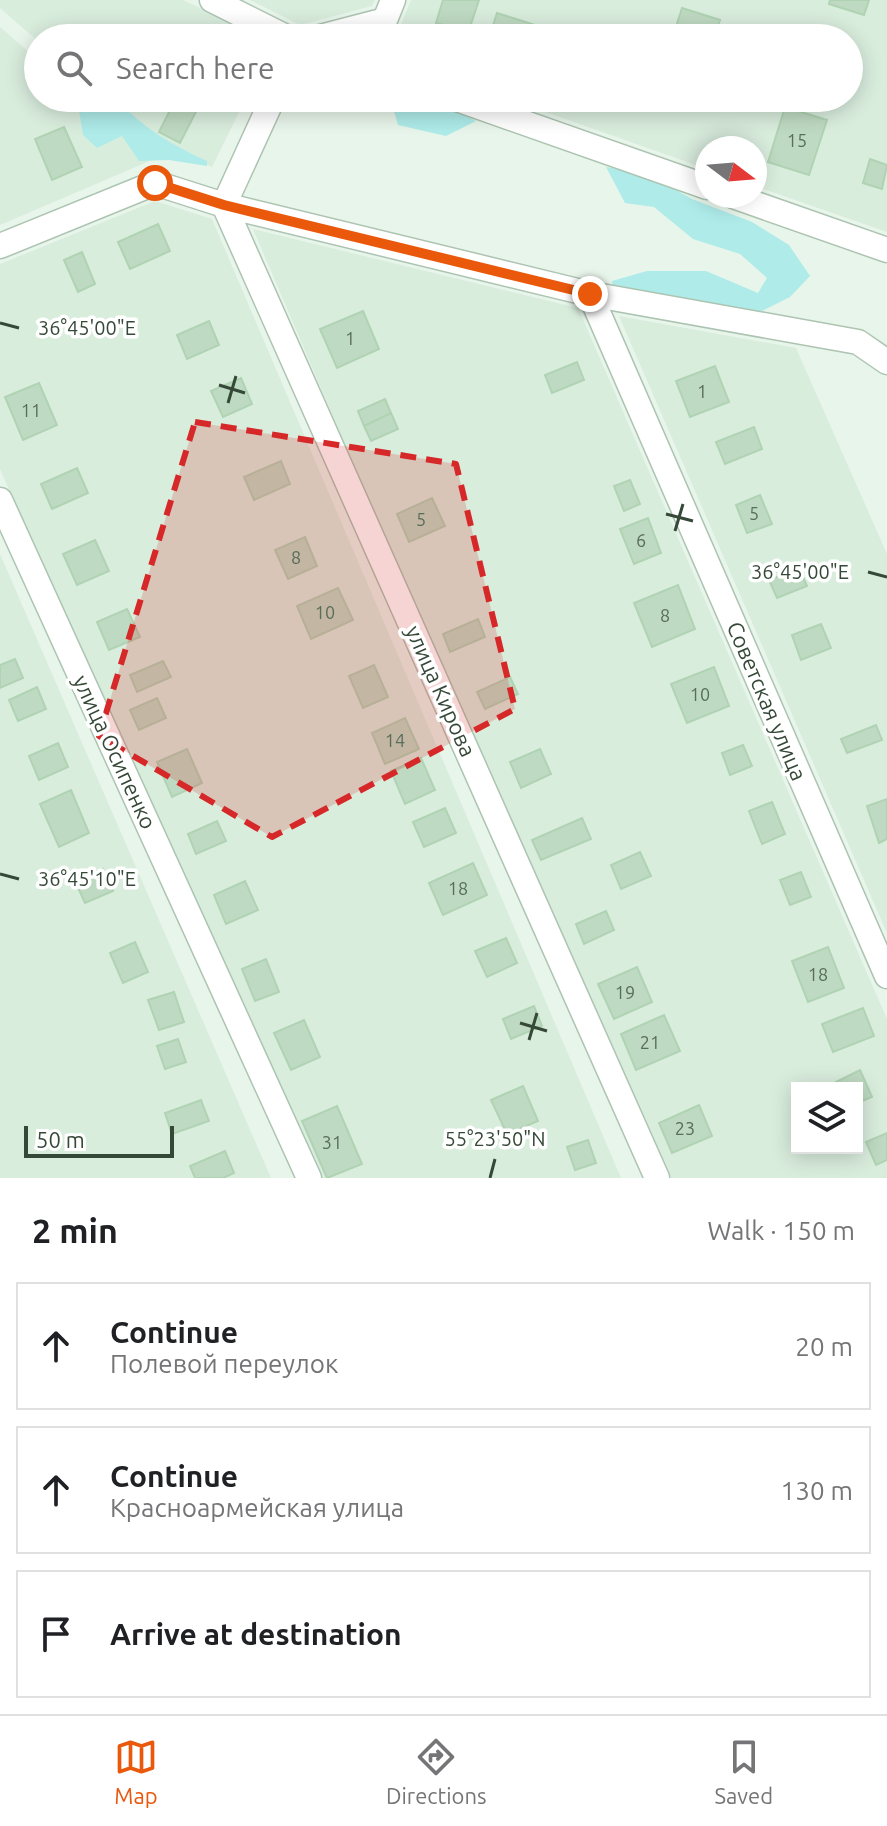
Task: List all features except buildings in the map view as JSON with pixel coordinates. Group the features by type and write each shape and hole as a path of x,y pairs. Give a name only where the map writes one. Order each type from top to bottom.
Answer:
{"street":[{"path":"212,0 260,24"},
{"path":"370,24 385,20 393,0"},
{"path":"224,205 267,112"},
{"path":"494,112 695,183"},
{"path":"0,246 155,183 224,205 590,294 858,342 887,362"},
{"name":"улица Кирова","path":"224,205 657,1178"},
{"path":"767,208 887,250"},
{"name":"Советская улица","path":"590,294 887,976"},
{"name":"улица Осипенко","path":"0,500 309,1178"}],"highlighted area":[{"path":"195,422 456,464 515,709 272,837 99,736"}],"shaded area":[{"path":"0,0 183,0 235,24 24,24 24,29 0,8"},
{"path":"250,0 375,0 372,6 298,24"},
{"path":"411,0 887,0 887,232 767,190 767,136 695,136 695,165 546,112 863,112 863,24 401,24"},
{"path":"0,27 24,48 24,112 101,112 159,157 0,225"},
{"path":"79,112 131,112 169,142 207,161 207,166 169,160 139,161 122,136 97,148 83,135"},
{"path":"122,112 239,112 212,167 153,138"},
{"path":"394,112 460,112 476,121 446,136 398,125"},
{"path":"606,167 647,174 695,200 695,208 715,208 752,222 789,245 810,276 790,297 758,313 614,296 612,281 647,271 706,271 758,293 767,278 740,254 693,239 654,207 625,203"},
{"path":"155,201 212,219 621,1178 308,1178 0,469 0,264"},
{"path":"253,229 578,308 887,1019 887,1178 658,1178"},
{"path":"619,316 796,348 887,554 887,933"},
{"path":"0,554 271,1178 0,1178"}],"route":[{"path":"155,183 224,205 590,294"}]}
